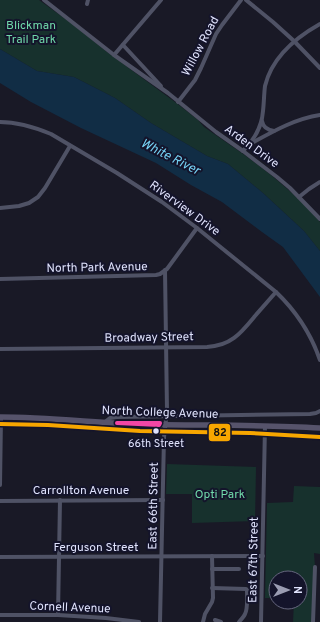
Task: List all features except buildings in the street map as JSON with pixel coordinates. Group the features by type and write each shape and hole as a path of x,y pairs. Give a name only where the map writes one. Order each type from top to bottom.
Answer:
{"main road":[{"name":"North College Avenue","path":"0,417 36,417 105,422 320,428"},
{"name":"North College Avenue","path":"0,424 48,425 132,431 265,433 320,437"}],"street":[{"name":"Arden Drive","path":"44,0 114,55 168,93"},
{"path":"114,55 161,0"},
{"name":"Willow Road","path":"178,102 195,80 216,34 241,0"},
{"path":"246,0 294,41 320,68"},
{"path":"243,151 256,134 262,120 267,79 276,61 286,48 294,41 320,24"},
{"name":"Arden Drive","path":"123,45 178,102 284,183 320,219"},
{"path":"249,144 289,123 320,115"},
{"path":"262,120 263,125 266,128 274,131"},
{"name":"Riverview Drive","path":"0,122 17,123 33,127 50,134 135,185 197,228 276,292 291,308 311,339 320,360"},
{"path":"0,208 22,206 38,197 46,187 70,146"},
{"path":"299,197 309,188 320,182"},
{"name":"North Park Avenue","path":"0,279 150,276 159,274 165,270 197,228"},
{"name":"East 66th Street","path":"160,622 166,424 165,270"},
{"name":"Broadway Street","path":"0,349 212,346 222,344 239,335 276,292"},
{"path":"105,422 110,418 125,417 282,415 310,414 320,411"},
{"path":"0,417 0,485"},
{"name":"East 67th Street","path":"261,622 265,426"},
{"path":"58,615 60,500"},
{"name":"Carrollton Avenue","path":"0,501 163,500"},
{"path":"203,622 205,614 212,602 212,556"},
{"name":"Ferguson Street","path":"0,558 263,556"},
{"path":"313,622 315,567"},
{"path":"212,569 239,569"},
{"path":"212,588 247,590 245,616 241,618 239,622"},
{"name":"Cornell Avenue","path":"0,616 58,615 139,622"},
{"path":"215,620 221,622"}],"green space":[{"name":"Blickman Trail Park","path":"0,0 39,0 179,105 198,120 204,127 265,170 294,195 320,222 320,251 304,231 263,193 228,164 207,156 151,123 115,98 74,77 37,71 0,49"},
{"name":"Opti Park","path":"167,464 256,467 255,521 192,523 192,494 166,494"},
{"path":"294,486 320,487 320,554 314,553 315,567 313,622 293,622 294,610 308,610 308,570 268,570 268,598 265,598 267,503 293,502"}],"water":[{"name":"White River","path":"0,49 37,71 74,77 115,98 151,123 207,156 228,164 263,193 304,231 320,251 320,297 283,247 222,202 156,163 81,128 31,102 0,83"}],"transit line":[{"path":"117,423 160,423 159,425 117,423"},
{"name":"82","path":"0,424 48,425 140,431 250,433 320,437"}],"place":[{"name":"66th Street","path":"156,431"}]}
